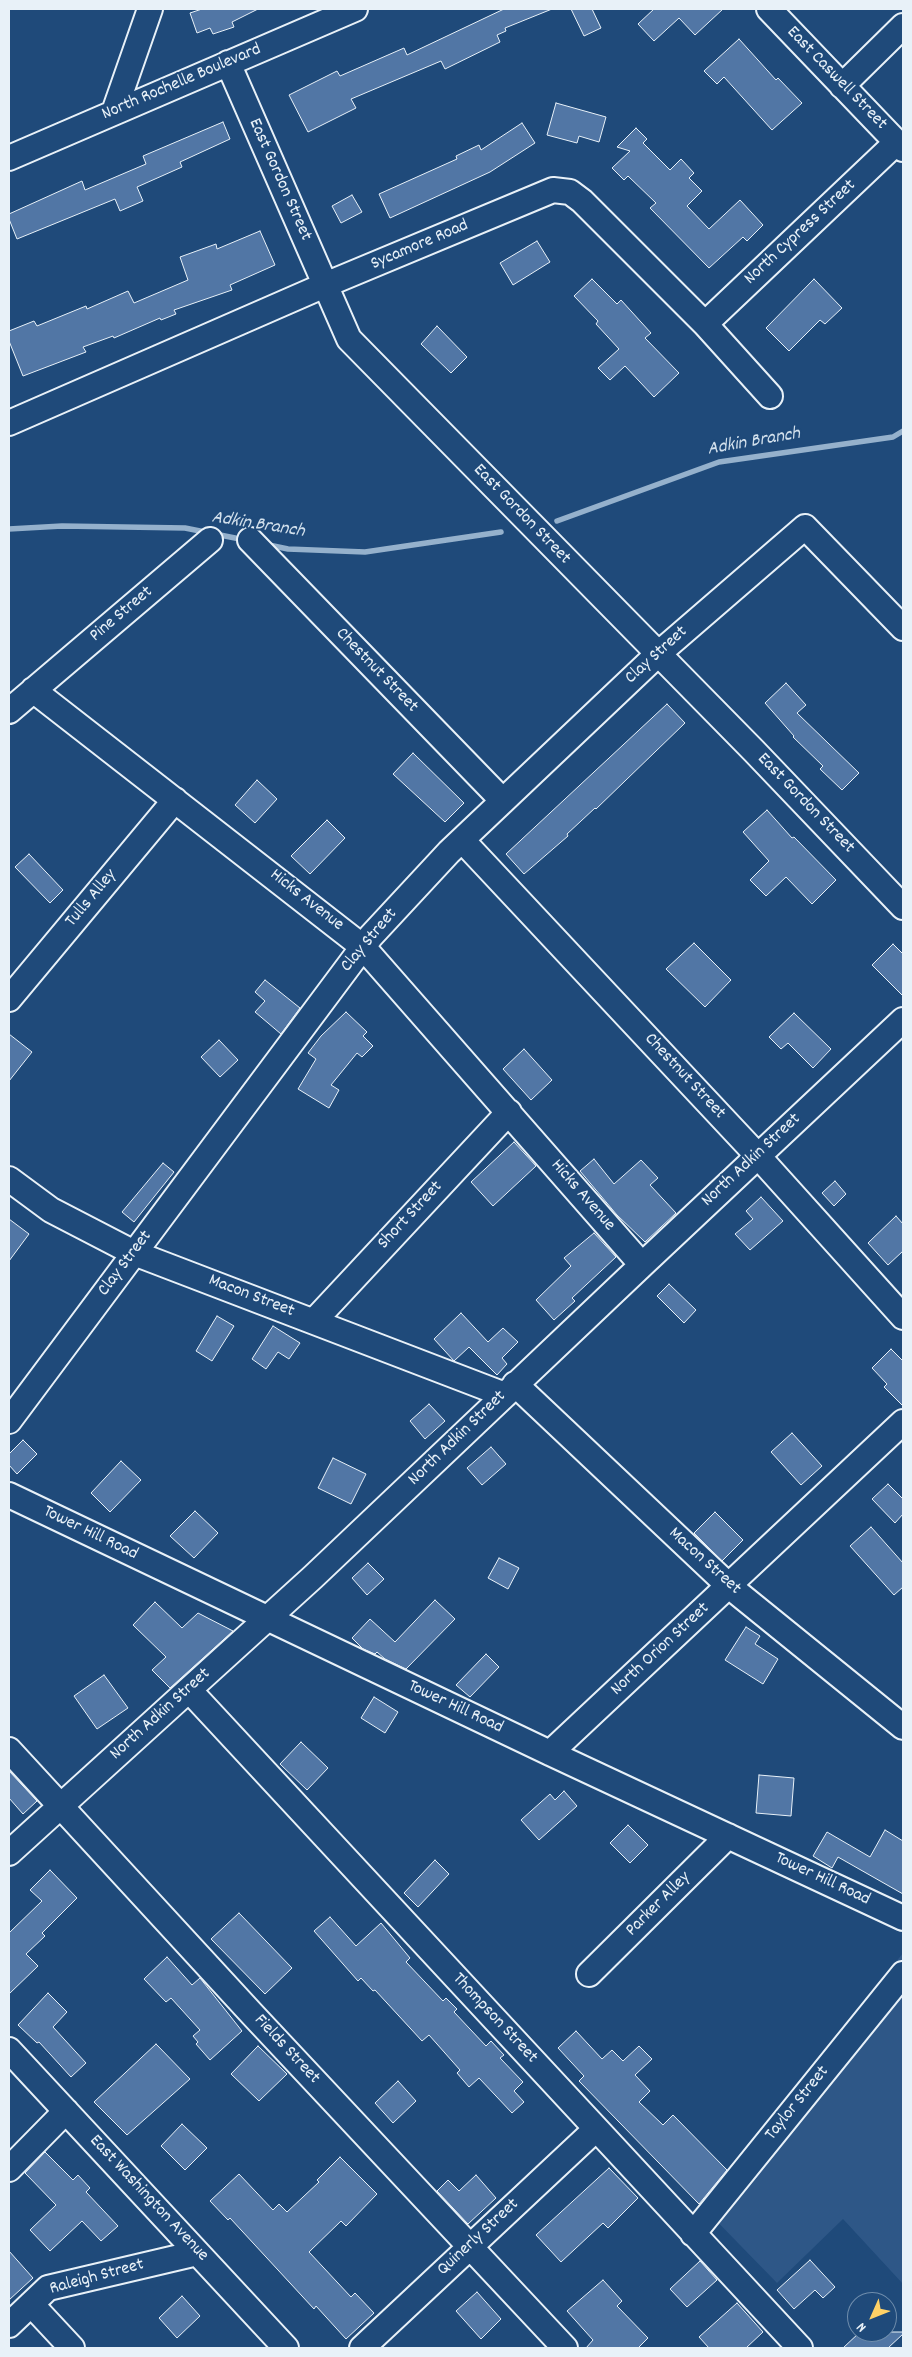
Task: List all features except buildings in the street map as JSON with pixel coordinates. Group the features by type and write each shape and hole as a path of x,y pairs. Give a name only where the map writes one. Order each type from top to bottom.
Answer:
{"street":[{"path":"114,112 150,9"},
{"name":"North Rochelle Boulevard","path":"9,158 355,9"},
{"name":"East Caswell Street","path":"769,9 900,146"},
{"path":"842,86 903,26"},
{"name":"East Gordon Street","path":"228,63 349,339 903,907"},
{"name":"North Cypress Street","path":"705,324 900,146"},
{"name":"Sycamore Road","path":"9,423 325,285 553,190 570,192 582,201 705,324 770,396"},
{"name":"Clay Street","path":"9,1421 363,947 462,840 658,654 805,527 903,628"},
{"name":"Pine Street","path":"33,690 210,540"},
{"name":"Chestnut Street","path":"250,540 503,801"},
{"path":"9,710 33,690"},
{"name":"Hicks Avenue","path":"33,690 363,947 642,1265"},
{"name":"Tulls Alley","path":"9,999 174,800"},
{"name":"Chestnut Street","path":"462,840 758,1156 903,1316"},
{"name":"North Adkin Street","path":"9,1853 267,1619 903,1020"},
{"name":"Short Street","path":"314,1321 509,1112"},
{"name":"Macon Street","path":"9,1179 51,1210 134,1253 314,1321 510,1390 729,1586 903,1728"},
{"name":"North Orion Street","path":"550,1753 903,1422"},
{"name":"Tower Hill Road","path":"9,1495 550,1753 903,1918"},
{"name":"Thompson Street","path":"189,1690 800,2348"},
{"name":"Fields Street","path":"9,1750 252,2014 566,2348"},
{"name":"Parker Alley","path":"589,1974 728,1836"},
{"name":"Taylor Street","path":"693,2234 903,1974"},
{"name":"East Washington Avenue","path":"9,2050 286,2348"},
{"path":"9,2168 66,2111"},
{"name":"Quinerly Street","path":"362,2348 596,2129"},
{"name":"Raleigh Street","path":"9,2324 48,2288 197,2253"},
{"path":"31,2304 72,2348"}],"shaded area":[{"path":"903,1953 903,2284 843,2219 777,2283 701,2205"}],"waterway":[{"name":"Adkin Branch","path":"557,521 719,462 893,437 903,431"},
{"name":"Adkin Branch","path":"9,529 62,526 185,528 245,540"},
{"name":"Adkin Branch","path":"264,544 288,549 365,552 501,532"}]}
